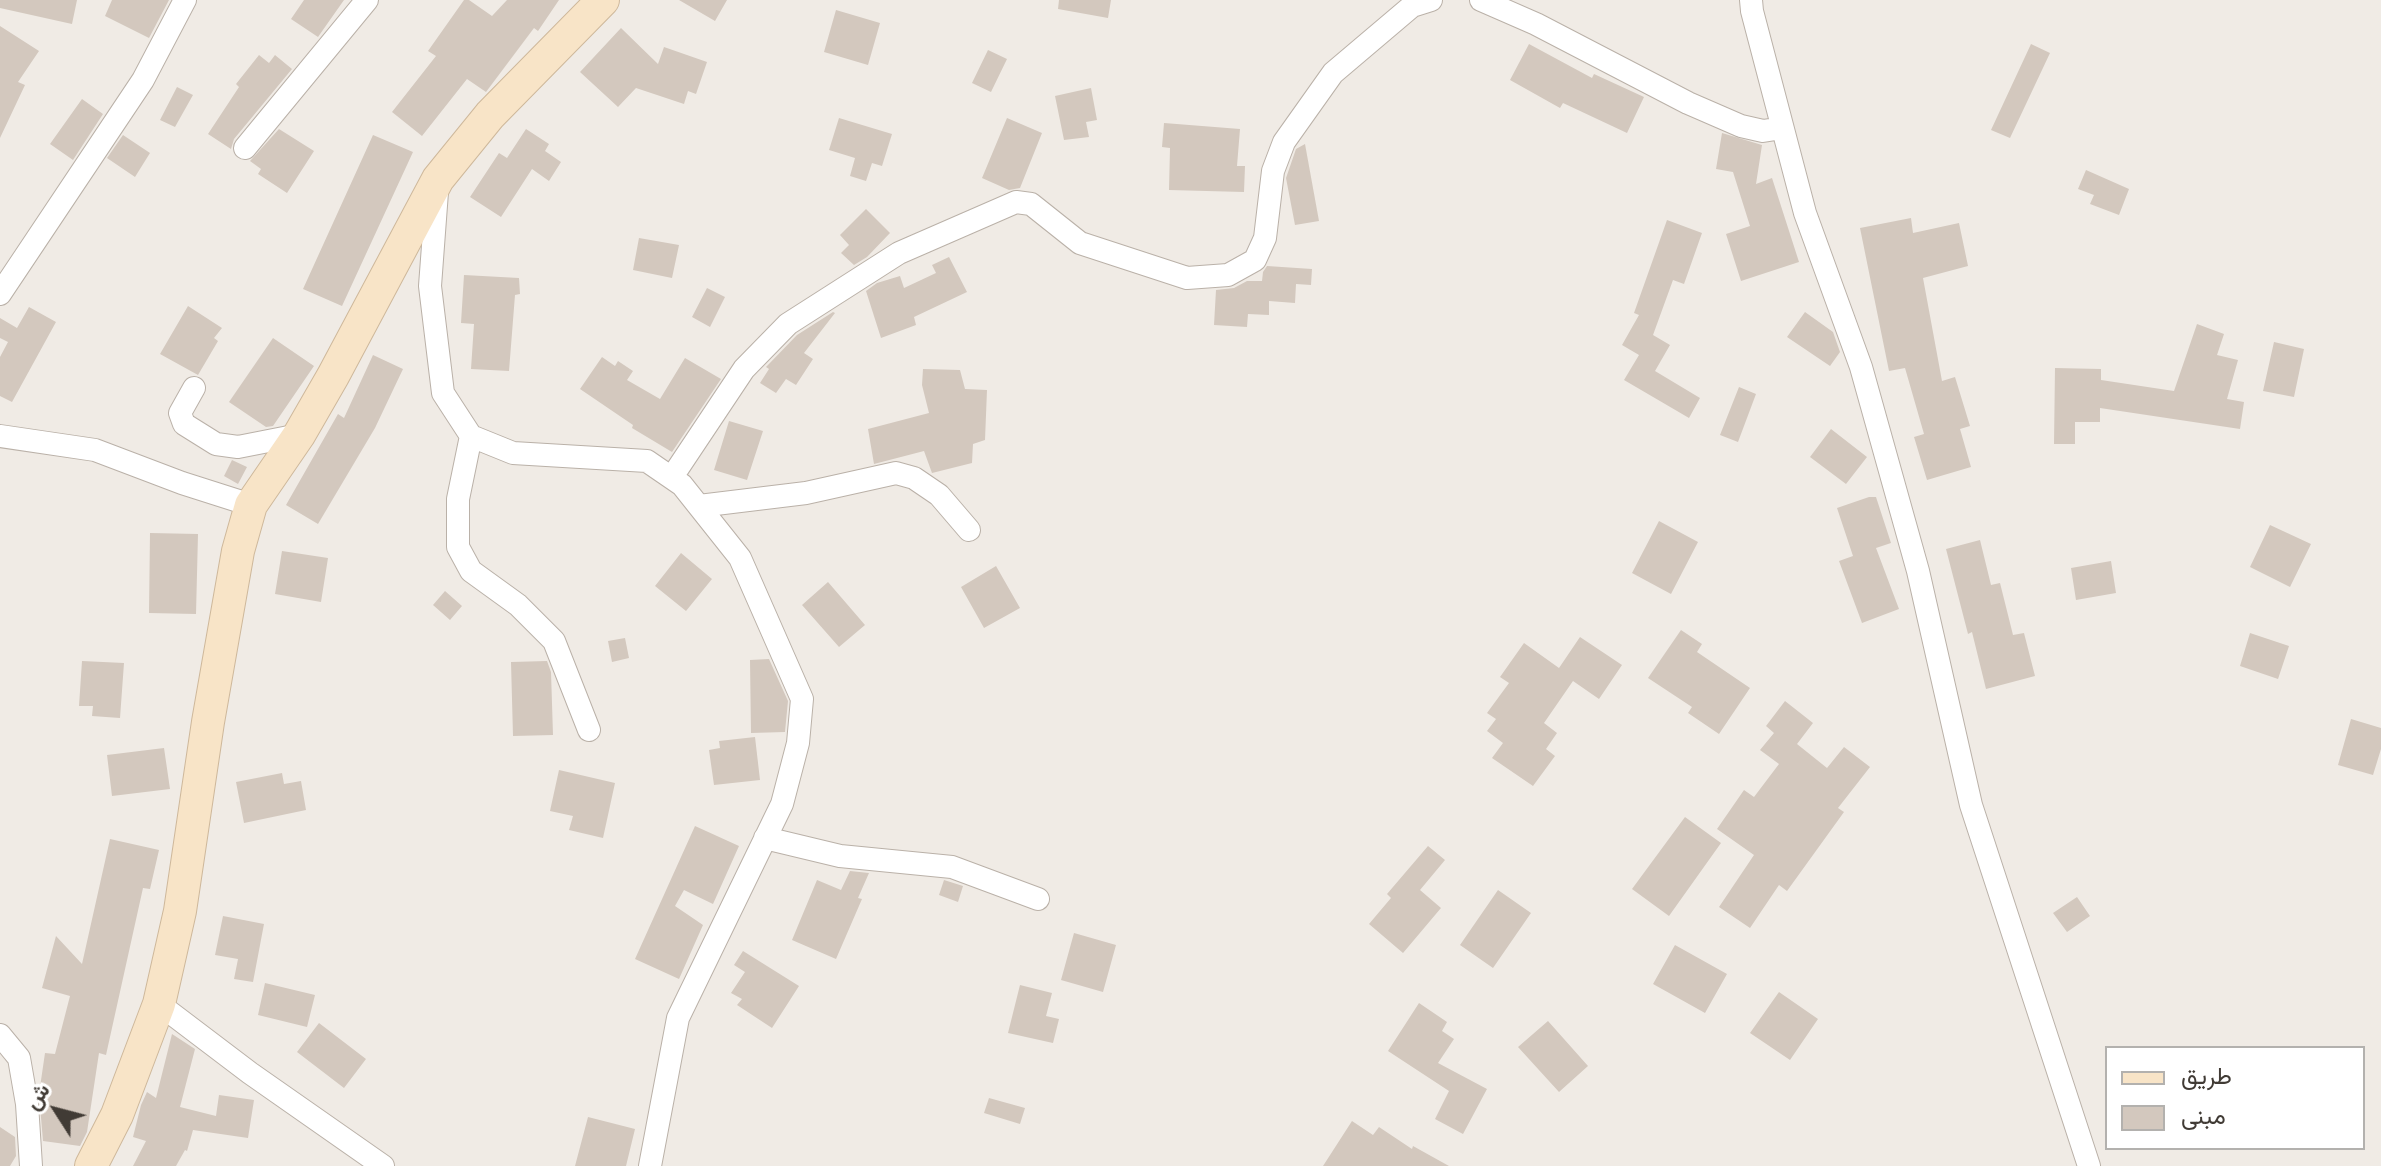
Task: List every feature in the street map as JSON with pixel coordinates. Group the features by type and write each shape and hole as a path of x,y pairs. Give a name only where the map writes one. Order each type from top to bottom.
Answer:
{"main road":[{"path":"91,1166 117,1115 159,1004 180,911 208,722 238,551 251,505 299,435 438,179 490,115 603,0"}],"street":[{"path":"0,294 143,80 185,0"},
{"path":"245,148 367,0"},
{"path":"672,477 744,369 788,324 899,253 1016,202 1031,204 1080,243 1187,278 1228,275 1255,260 1265,238 1273,171 1284,142 1333,73 1412,6 1431,0"},
{"path":"1481,0 1536,24 1688,103 1741,126 1763,131 1782,128"},
{"path":"1751,0 1805,213 1870,396 1918,571 1971,805 2089,1166"},
{"path":"438,179 430,286 443,393 471,436 513,453 647,461 672,477 682,485 740,558 802,699 798,743 782,804 678,1018 650,1166"},
{"path":"194,388 180,413 184,424 216,444 238,447 299,435"},
{"path":"0,436 95,450 251,505"},
{"path":"471,436 458,499 458,547 471,571 518,605 554,641 589,730"},
{"path":"699,506 806,493 896,473 914,478 939,495 969,530"},
{"path":"765,838 840,856 952,867 1038,899"},
{"path":"159,1004 250,1073 383,1166"},
{"path":"0,1035 19,1058 27,1104 31,1166"}],"building":[{"path":"0,0 77,0 72,24 0,8"},
{"path":"112,0 169,0 149,38 105,16"},
{"path":"304,0 344,0 318,37 291,19"},
{"path":"464,0 469,0 492,16 507,0 559,0 538,31 534,28 486,92 467,79 422,136 392,112 436,56 428,51"},
{"path":"679,0 727,0 715,21"},
{"path":"1059,0 1111,0 1108,18 1058,9"},
{"path":"836,10 880,23 868,65 824,52"},
{"path":"0,26 39,51 18,82 25,85 0,138"},
{"path":"621,28 658,64 664,47 707,62 696,94 688,91 684,104 636,88 618,107 580,72"},
{"path":"1529,44 1592,78 1594,74 1644,97 1627,133 1563,103 1560,108 1510,80"},
{"path":"2031,44 2050,53 2010,138 1991,130"},
{"path":"988,50 1007,59 991,92 972,83"},
{"path":"259,55 269,63 275,55 292,69 234,139 231,149 208,134 239,87 236,84"},
{"path":"177,87 193,95 175,127 160,120"},
{"path":"1091,88 1097,120 1086,122 1089,137 1064,140 1055,96"},
{"path":"82,99 103,114 73,160 50,144"},
{"path":"839,118 892,134 882,166 872,163 866,181 850,176 855,158 829,150"},
{"path":"1007,118 1042,133 1020,188 1009,190 982,178"},
{"path":"1164,123 1240,129 1237,166 1245,166 1244,192 1169,190 1170,148 1162,147"},
{"path":"279,129 314,151 287,193 258,174 261,169 250,161"},
{"path":"526,129 549,144 545,151 561,162 549,181 532,169 501,217 470,197 499,153 507,158"},
{"path":"1722,133 1762,145 1756,184 1772,178 1799,262 1741,281 1726,234 1750,226 1733,172 1716,169"},
{"path":"123,135 150,153 135,177 107,158"},
{"path":"373,135 413,152 342,306 303,289"},
{"path":"1305,144 1319,221 1295,225 1286,178 1296,149"},
{"path":"2086,170 2129,189 2119,215 2090,204 2094,195 2078,189"},
{"path":"866,209 890,233 867,257 854,265 841,253 849,245 840,235"},
{"path":"1911,218 1913,233 1959,223 1968,266 1923,278 1942,381 1955,377 1970,426 1960,429 1971,467 1927,480 1914,437 1924,434 1905,368 1889,371 1860,228"},
{"path":"1667,220 1702,233 1684,284 1673,280 1653,335 1670,345 1655,371 1700,398 1689,418 1624,380 1639,355 1622,345 1639,315 1634,313"},
{"path":"639,238 679,245 672,278 633,270"},
{"path":"949,257 967,292 914,317 916,325 881,338 866,291 877,283 900,276 904,288 936,273 932,265"},
{"path":"1267,266 1312,269 1311,285 1296,284 1295,303 1269,301 1269,315 1248,314 1247,327 1214,325 1216,290 1234,288 1247,281 1262,281"},
{"path":"464,275 519,278 520,294 515,295 509,371 471,369 474,324 461,323"},
{"path":"707,288 725,297 710,327 692,317"},
{"path":"188,306 222,328 214,338 218,341 198,375 160,354"},
{"path":"29,307 56,322 12,402 0,396 0,357 8,342 0,338 0,318 17,328"},
{"path":"833,312 804,353 813,359 796,385 786,379 776,393 760,383 769,369 766,367 797,335"},
{"path":"1805,312 1833,332 1840,352 1830,366 1787,337"},
{"path":"2197,324 2224,334 2217,355 2238,360 2227,399 2244,402 2240,429 2100,408 2100,422 2075,422 2075,444 2054,444 2055,368 2101,369 2101,380 2174,391"},
{"path":"273,338 314,366 273,426 266,427 229,402"},
{"path":"2274,342 2304,349 2294,397 2263,391"},
{"path":"373,355 403,369 375,428 318,524 286,505 338,414 344,418"},
{"path":"602,357 615,366 618,361 633,371 627,380 660,399 685,358 721,379 672,452 632,428 633,425 580,389"},
{"path":"923,369 960,370 965,389 987,390 985,440 973,444 972,463 932,473 924,451 874,464 868,429 929,413 922,385"},
{"path":"1739,387 1756,394 1738,442 1720,435"},
{"path":"729,421 763,431 747,480 714,470"},
{"path":"1831,429 1867,457 1846,484 1810,457"},
{"path":"232,460 247,467 238,484 224,476"},
{"path":"1876,497 1891,543 1876,548 1899,609 1862,623 1839,561 1853,556 1837,508"},
{"path":"1659,521 1698,542 1671,594 1632,573"},
{"path":"2270,525 2311,544 2290,587 2250,567"},
{"path":"150,533 198,534 196,614 149,613"},
{"path":"1980,540 1991,585 2000,583 2013,635 2024,633 2035,676 1986,689 1946,549"},
{"path":"282,551 328,558 321,602 275,594"},
{"path":"681,553 712,579 686,611 655,586"},
{"path":"2111,561 2116,593 2076,600 2071,568"},
{"path":"996,566 1020,608 984,628 961,587"},
{"path":"828,582 865,625 839,647 802,605"},
{"path":"445,591 462,606 450,620 433,605"},
{"path":"1681,630 1702,644 1697,652 1750,688 1719,734 1688,713 1692,707 1648,678"},
{"path":"2250,633 2289,646 2278,679 2240,666"},
{"path":"1580,637 1622,665 1599,699 1573,681 1544,723 1557,733 1546,749 1555,756 1533,786 1492,758 1503,743 1487,731 1496,719 1487,713 1509,683 1500,677 1524,643 1559,668"},
{"path":"625,638 629,658 612,662 608,641"},
{"path":"769,659 788,701 785,732 751,733 750,660"},
{"path":"82,661 124,663 120,718 92,716 93,706 79,706"},
{"path":"547,661 551,672 553,735 513,736 511,662"},
{"path":"1785,701 1813,723 1797,744 1827,768 1844,747 1870,767 1838,808 1844,812 1787,891 1779,885 1750,928 1719,907 1754,855 1717,829 1744,790 1754,797 1779,764 1760,750 1774,733 1766,726"},
{"path":"2351,719 2381,728 2381,749 2373,775 2338,765"},
{"path":"755,737 760,780 714,785 709,750 720,748 719,741"},
{"path":"164,748 170,789 112,796 107,755"},
{"path":"559,770 615,783 603,838 569,830 573,816 550,811"},
{"path":"282,773 284,784 301,781 306,810 244,823 236,782"},
{"path":"1685,817 1721,843 1669,916 1632,889"},
{"path":"695,826 739,846 713,904 684,890 675,906 703,925 679,979 635,959"},
{"path":"110,839 159,850 150,889 143,888 106,1055 99,1053 87,1132 80,1146 43,1141 39,1094 45,1053 55,1054 70,996 42,988 56,936 82,964"},
{"path":"1428,846 1445,860 1420,890 1441,908 1403,953 1369,924 1391,898 1387,894"},
{"path":"850,871 869,873 858,898 862,899 836,959 792,940 817,880 841,890"},
{"path":"944,880 963,886 958,902 939,895"},
{"path":"1498,890 1531,913 1493,968 1460,945"},
{"path":"2077,897 2090,916 2067,932 2053,913"},
{"path":"223,916 264,924 253,982 234,979 238,959 215,955"},
{"path":"1074,933 1116,945 1103,992 1061,980"},
{"path":"1675,945 1727,974 1705,1013 1653,984"},
{"path":"743,951 799,986 772,1028 737,1005 742,999 731,993 745,972 734,965"},
{"path":"265,983 315,995 307,1027 258,1015"},
{"path":"1020,985 1052,993 1046,1016 1059,1019 1053,1043 1008,1033"},
{"path":"1779,992 1818,1019 1790,1060 1750,1033"},
{"path":"1419,1003 1447,1022 1442,1031 1454,1039 1438,1063 1487,1089 1463,1134 1435,1119 1449,1091 1388,1051"},
{"path":"1548,1021 1588,1066 1559,1092 1518,1047"},
{"path":"319,1023 366,1059 344,1088 297,1052"},
{"path":"172,1034 195,1049 180,1107 216,1116 219,1095 254,1100 248,1138 193,1130 187,1151 176,1166 133,1166 146,1141 133,1137 141,1105 147,1092 156,1098"},
{"path":"989,1098 1025,1108 1020,1124 984,1113"},
{"path":"588,1117 635,1129 626,1166 575,1166"},
{"path":"1352,1121 1373,1135 1379,1127 1412,1149 1413,1146 1449,1166 1323,1166"},
{"path":"0,1127 15,1137 16,1156 10,1166 0,1166"}]}
